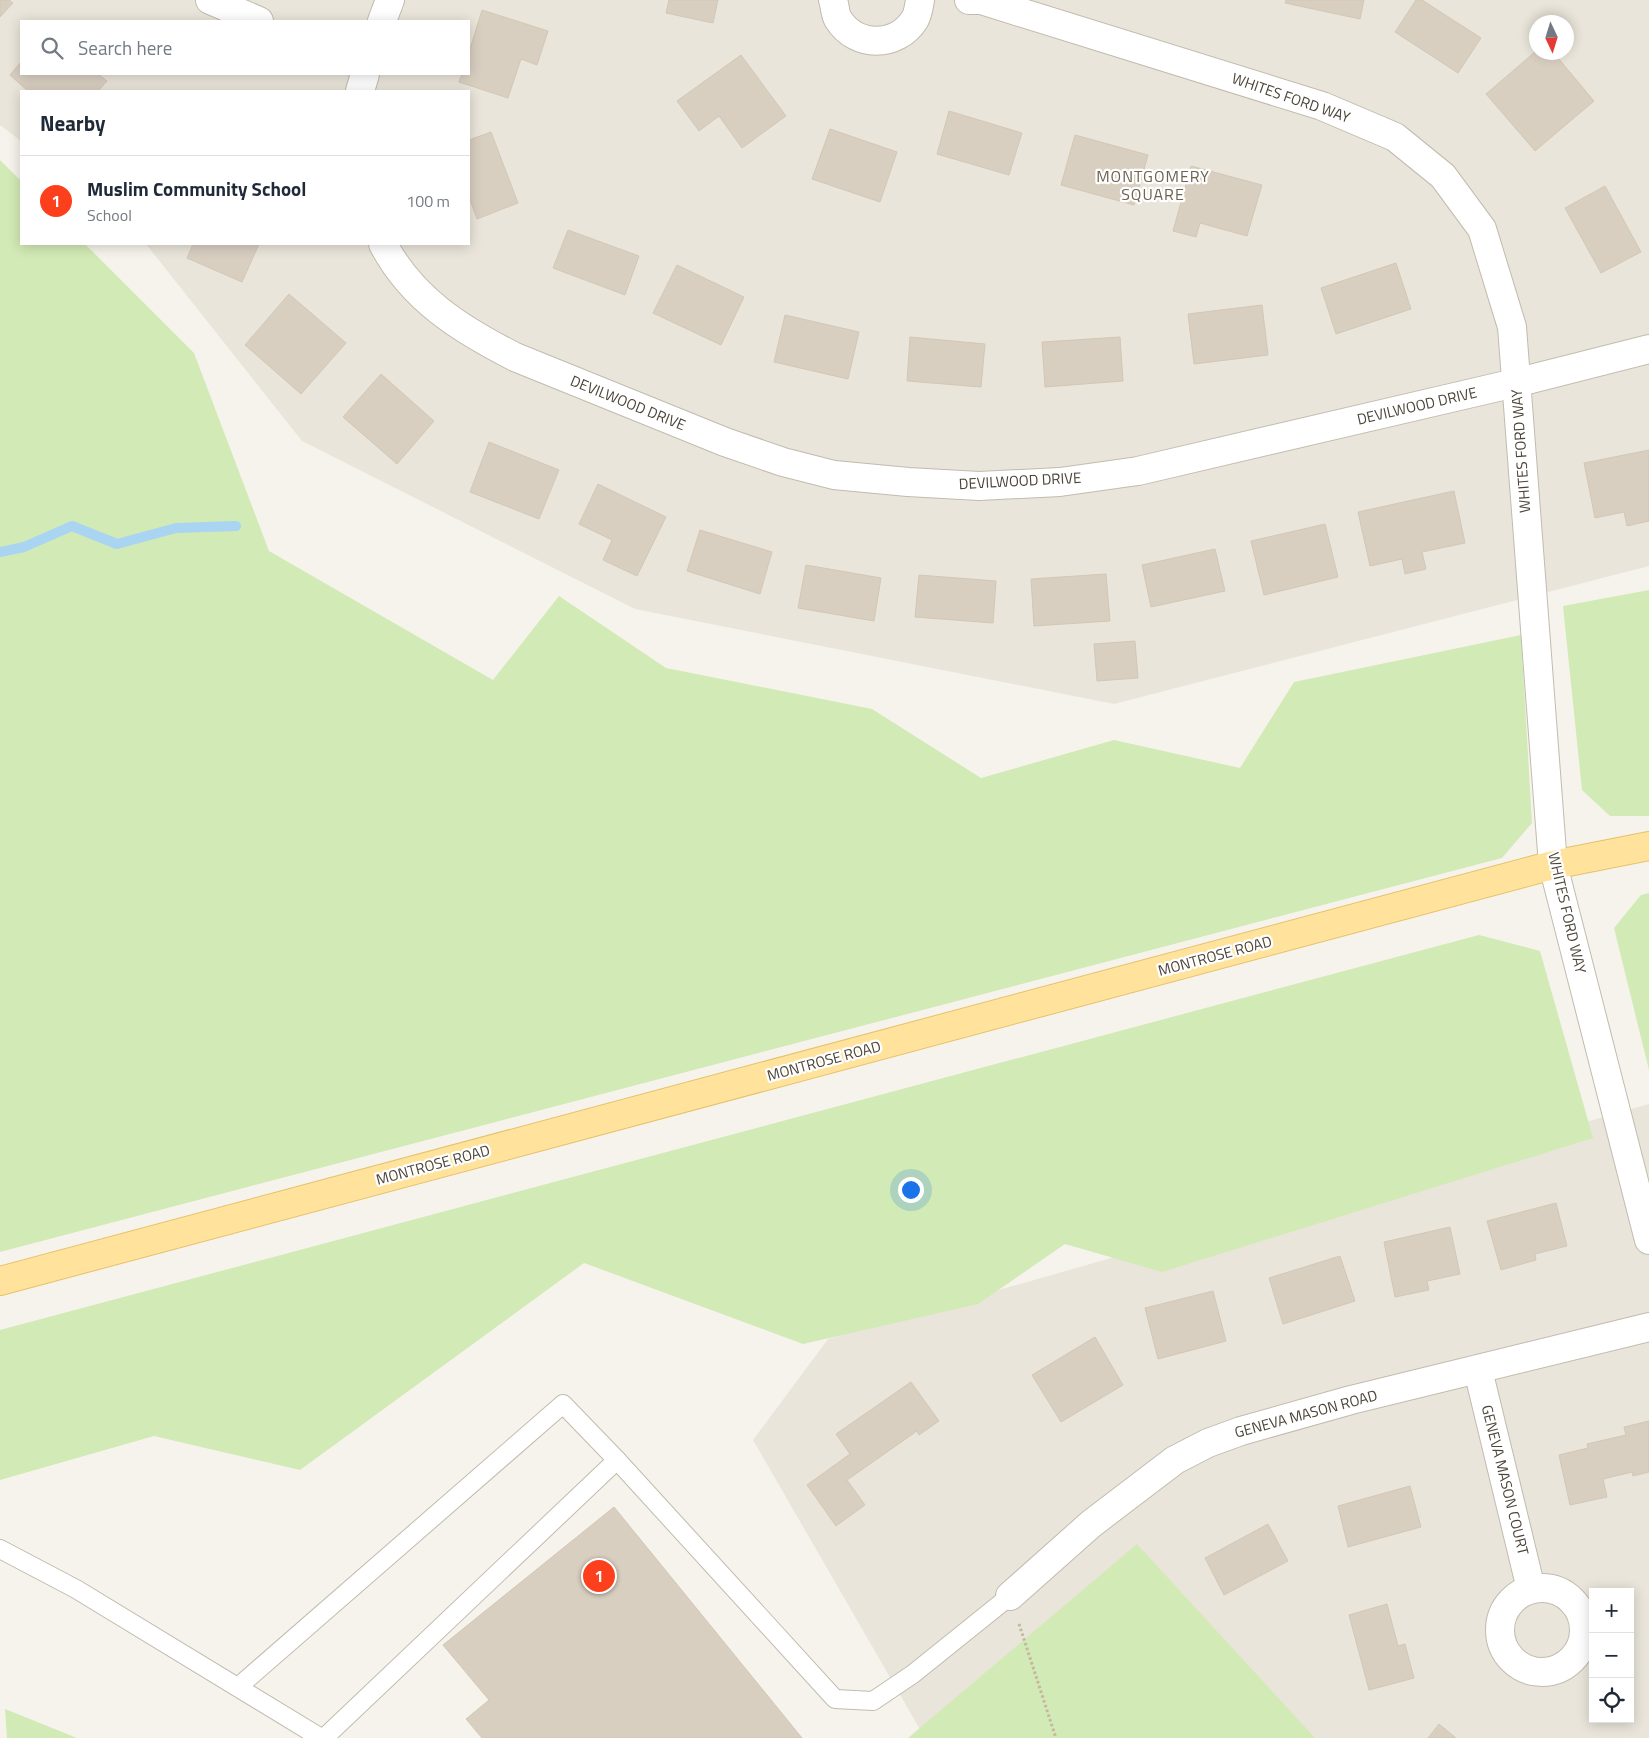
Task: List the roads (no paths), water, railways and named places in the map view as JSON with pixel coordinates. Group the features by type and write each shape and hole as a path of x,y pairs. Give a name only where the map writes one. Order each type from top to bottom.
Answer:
{"main road":[{"name":"MONTROSE ROAD","path":"0,1281 1553,865 1649,846"}],"street":[{"path":"210,0 257,20"},
{"path":"382,20 390,0"},
{"path":"833,0 837,18 849,32 867,41 887,41 904,32 916,18 920,0"},
{"name":"WHITES FORD WAY","path":"969,0 981,0 1322,106 1395,138 1443,176 1482,229 1512,327 1553,865 1649,1240"},
{"path":"360,90 365,75"},
{"name":"DEVILWOOD DRIVE","path":"383,245 390,258 412,285 444,316 482,340 515,357 725,442 783,462 834,475 908,482 979,486 1060,482 1157,467 1515,383 1649,349"},
{"name":"GENEVA MASON ROAD","path":"1010,1596 1092,1524 1175,1460 1208,1443 1241,1431 1351,1400 1649,1327"},
{"name":"GENEVA MASON COURT","path":"1478,1370 1531,1590"}],"lane":[{"path":"238,1688 562,1404 616,1460 835,1699 874,1701 913,1674 1010,1596"},
{"path":"0,1549 76,1589 323,1738 616,1460"}],"waterway":[{"path":"0,552 24,547 72,526 117,544 176,528 236,526"}],"place":[{"name":"Muslim Community School","path":"599,1576"}],"district":[{"name":"MONTGOMERY SQUARE","path":"1153,185"}]}
